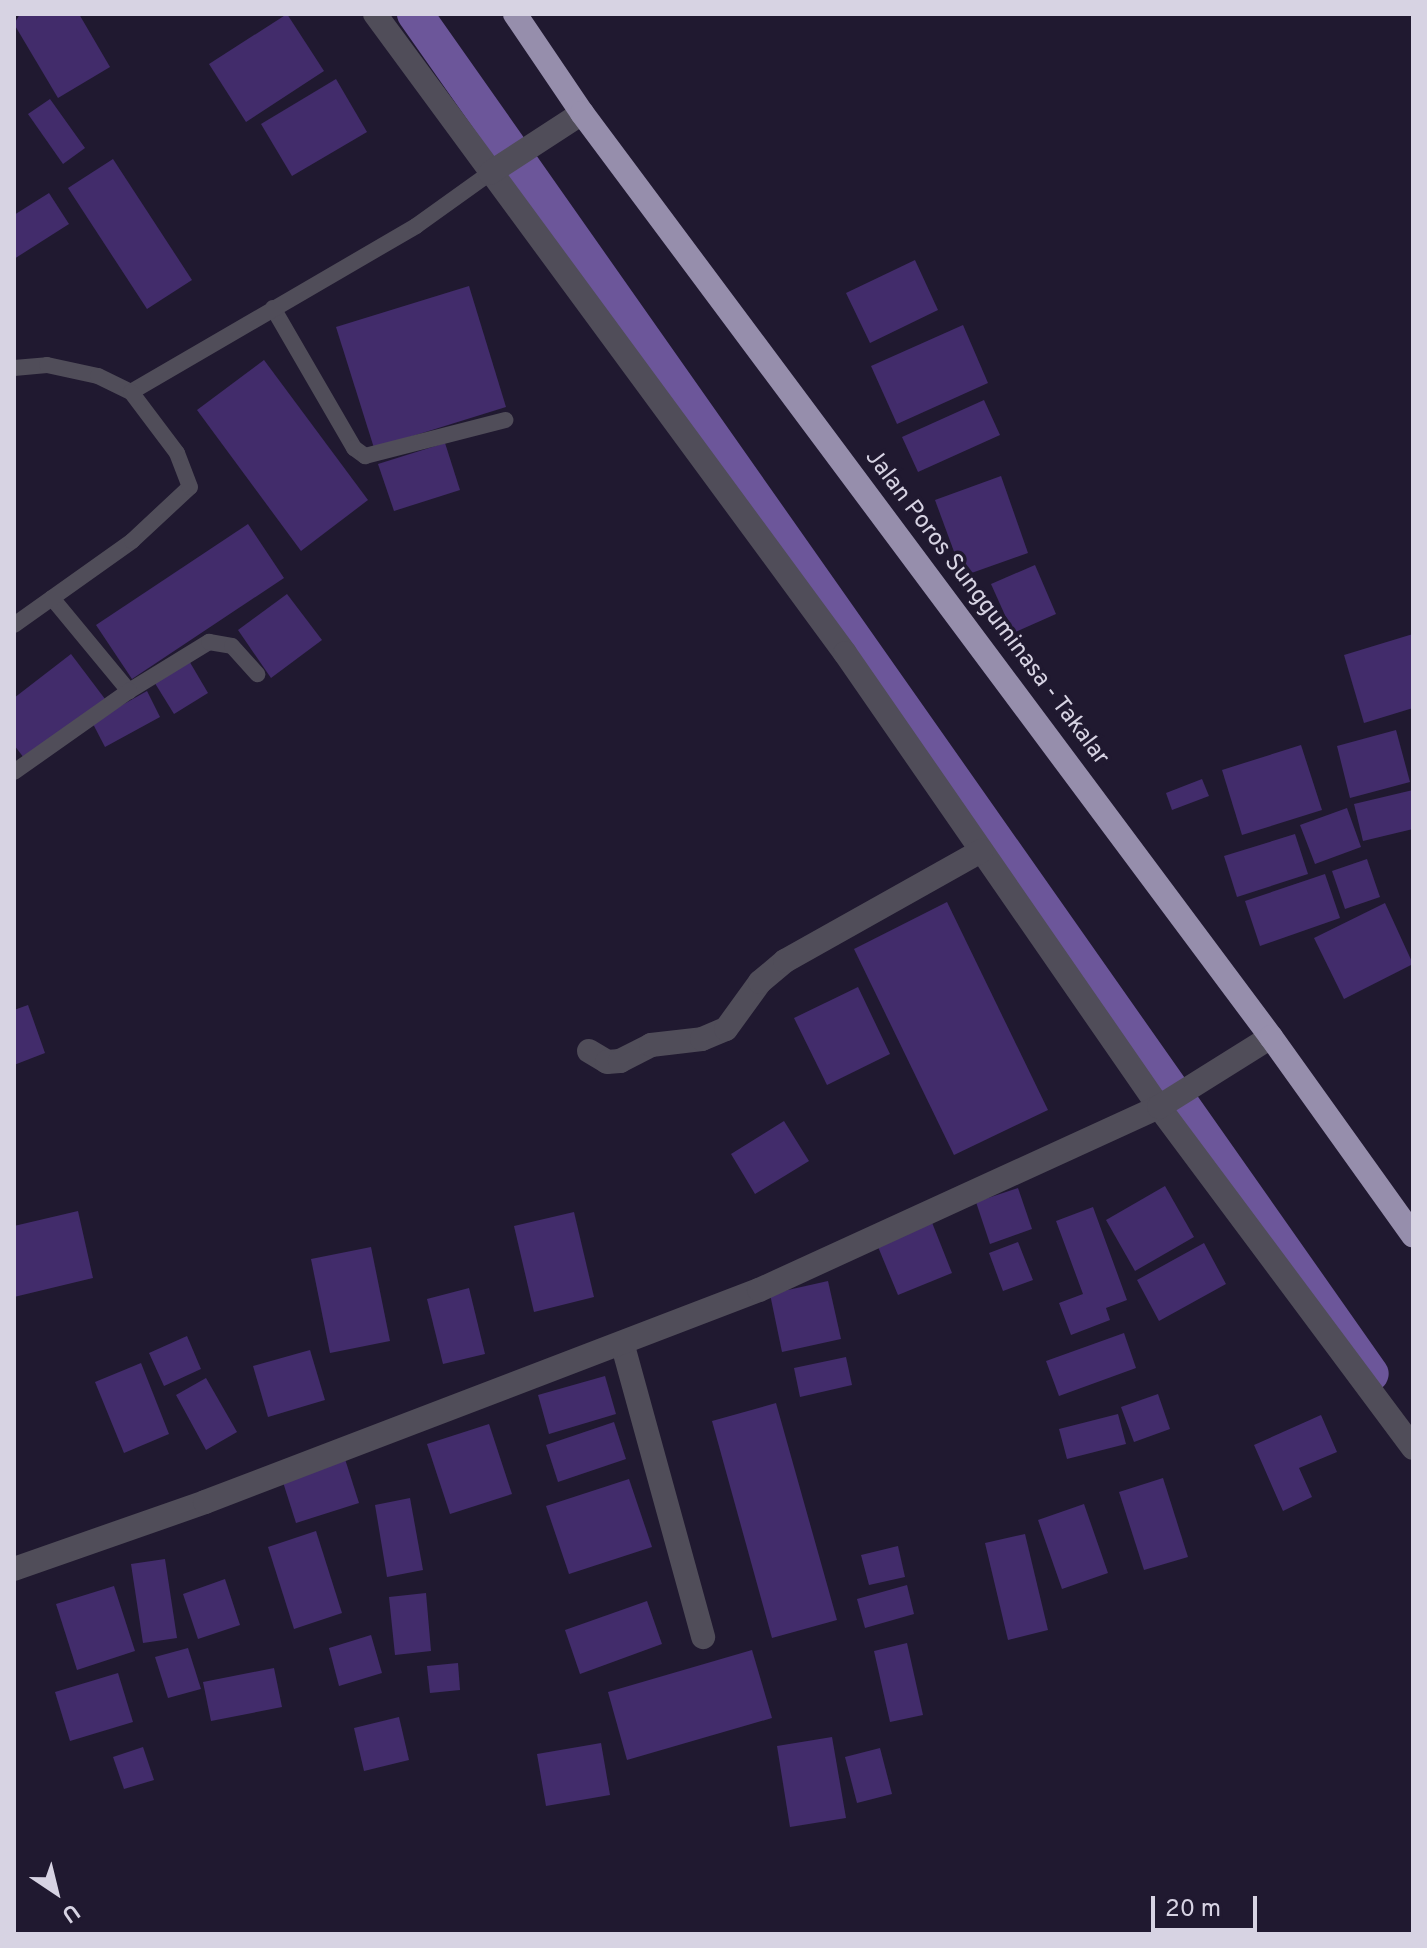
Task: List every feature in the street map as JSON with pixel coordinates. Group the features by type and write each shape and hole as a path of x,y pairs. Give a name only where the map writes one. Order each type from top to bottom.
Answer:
{"highway":[{"name":"Jalan Poros Sungguminasa - Takalar","path":"515,14 582,113 1271,1037 1413,1235"}],"street":[{"path":"375,14 494,170 845,653 981,851 1167,1102 1413,1448"},
{"path":"494,170 582,113"},
{"path":"589,1051 607,1062 620,1061 651,1045 702,1039 726,1029 760,982 785,961 981,851"},
{"path":"14,1569 623,1346 759,1290 1167,1102 1271,1037"},
{"path":"623,1346 703,1637"}],"lane":[{"path":"131,392 416,226 494,170"},
{"path":"273,308 354,448 365,456 505,420"},
{"path":"14,368 47,365 98,376 131,392 177,453 190,487 132,541 14,625"},
{"path":"52,598 129,691"},
{"path":"14,772 129,691 209,642 232,646 257,674"}],"building":[{"path":"20,14 79,14 110,67 58,98 14,24"},
{"path":"287,14 324,71 246,122 209,64"},
{"path":"336,79 367,132 292,176 261,124"},
{"path":"50,99 85,148 63,164 28,114"},
{"path":"113,159 192,280 147,309 68,188"},
{"path":"49,193 69,224 14,259 14,215"},
{"path":"915,260 938,310 870,343 846,293"},
{"path":"469,286 506,407 374,448 336,327"},
{"path":"963,325 988,383 897,424 871,366"},
{"path":"264,360 368,500 301,551 197,410"},
{"path":"984,400 1000,435 918,472 902,437"},
{"path":"445,443 460,490 394,511 378,464"},
{"path":"1001,476 1028,553 963,576 935,500"},
{"path":"248,524 284,578 132,679 96,625"},
{"path":"1035,565 1056,614 1013,633 991,584"},
{"path":"287,594 322,640 271,678 238,630"},
{"path":"1413,634 1413,708 1364,723 1344,655"},
{"path":"71,654 105,699 24,758 14,745 14,698"},
{"path":"188,659 208,693 174,714 153,680"},
{"path":"147,691 160,717 105,747 92,722"},
{"path":"1396,730 1410,782 1350,798 1337,746"},
{"path":"1301,745 1322,810 1242,835 1222,770"},
{"path":"1202,779 1209,796 1172,810 1166,793"},
{"path":"1413,790 1413,829 1363,841 1354,804"},
{"path":"1347,808 1361,847 1315,864 1300,825"},
{"path":"1295,834 1308,874 1237,897 1224,856"},
{"path":"1367,859 1380,897 1345,909 1332,871"},
{"path":"1325,874 1340,918 1260,946 1245,901"},
{"path":"947,902 1048,1110 954,1155 854,949"},
{"path":"1385,903 1413,964 1344,999 1314,938"},
{"path":"858,987 890,1054 827,1085 794,1018"},
{"path":"28,1005 45,1053 14,1065 14,1010"},
{"path":"784,1121 809,1161 755,1194 731,1154"},
{"path":"1165,1186 1194,1237 1135,1271 1106,1220"},
{"path":"1018,1188 1032,1229 990,1244 976,1202"},
{"path":"1093,1207 1127,1300 1106,1308 1110,1320 1071,1335 1059,1303 1083,1294 1056,1221"},
{"path":"78,1211 93,1278 14,1297 14,1226"},
{"path":"574,1212 594,1297 534,1312 514,1226"},
{"path":"931,1220 952,1273 898,1295 876,1242"},
{"path":"1018,1242 1033,1280 1003,1291 989,1253"},
{"path":"1204,1243 1226,1284 1159,1321 1137,1280"},
{"path":"371,1247 390,1341 330,1353 311,1259"},
{"path":"828,1281 841,1339 782,1352 770,1294"},
{"path":"469,1288 485,1354 443,1364 427,1299"},
{"path":"1124,1333 1136,1368 1059,1396 1046,1361"},
{"path":"187,1336 201,1369 164,1386 149,1353"},
{"path":"310,1350 325,1400 268,1417 253,1366"},
{"path":"846,1357 852,1385 800,1397 794,1368"},
{"path":"141,1363 169,1434 124,1453 95,1382"},
{"path":"605,1376 616,1414 549,1434 538,1395"},
{"path":"206,1378 237,1432 206,1450 176,1395"},
{"path":"1158,1394 1170,1429 1134,1442 1121,1407"},
{"path":"776,1403 837,1620 772,1638 712,1421"},
{"path":"1118,1414 1126,1444 1067,1459 1059,1429"},
{"path":"1321,1415 1337,1452 1299,1468 1312,1497 1283,1511 1254,1445"},
{"path":"614,1422 626,1459 558,1482 546,1445"},
{"path":"489,1424 512,1494 450,1514 427,1444"},
{"path":"345,1459 359,1503 296,1523 282,1479"},
{"path":"1163,1478 1188,1557 1144,1570 1119,1492"},
{"path":"629,1479 652,1547 569,1574 546,1506"},
{"path":"410,1498 423,1570 387,1577 375,1505"},
{"path":"1084,1504 1108,1573 1062,1589 1038,1520"},
{"path":"316,1531 342,1613 294,1629 268,1547"},
{"path":"1025,1534 1048,1630 1008,1640 985,1543"},
{"path":"898,1546 905,1577 869,1585 861,1555"},
{"path":"165,1559 177,1638 143,1643 131,1564"},
{"path":"225,1579 240,1625 198,1639 183,1594"},
{"path":"907,1585 914,1614 865,1628 857,1599"},
{"path":"114,1586 135,1651 77,1670 56,1604"},
{"path":"426,1593 431,1651 395,1655 389,1597"},
{"path":"647,1601 662,1644 580,1674 565,1630"},
{"path":"371,1635 382,1673 339,1686 329,1648"},
{"path":"907,1643 923,1715 890,1722 874,1651"},
{"path":"188,1648 201,1689 168,1698 155,1657"},
{"path":"752,1650 772,1718 627,1760 608,1692"},
{"path":"458,1663 460,1690 430,1693 427,1666"},
{"path":"274,1668 282,1707 211,1721 203,1682"},
{"path":"118,1673 133,1722 70,1741 55,1692"},
{"path":"399,1717 409,1760 364,1771 354,1728"},
{"path":"832,1737 846,1818 790,1827 777,1746"},
{"path":"601,1743 610,1795 546,1806 537,1754"},
{"path":"143,1747 154,1780 124,1789 113,1757"},
{"path":"880,1748 892,1794 857,1803 845,1757"}],"waterway":[{"path":"415,14 1371,1374"}]}
